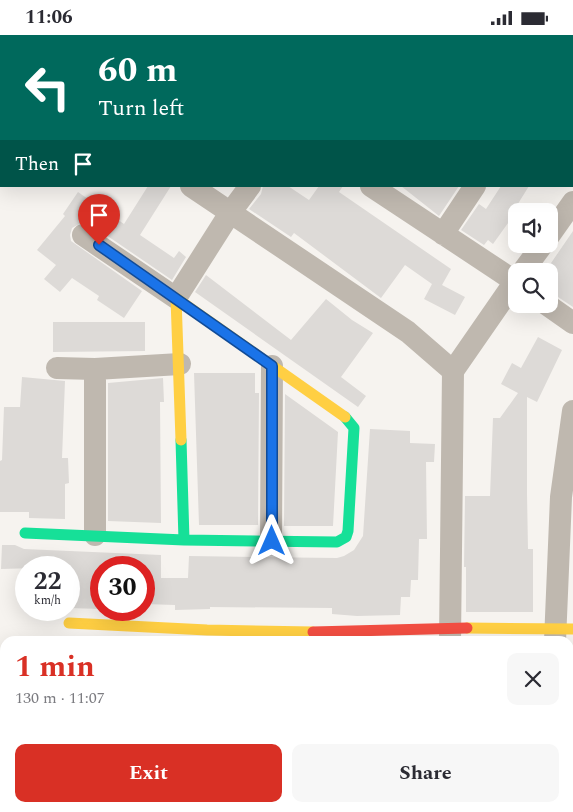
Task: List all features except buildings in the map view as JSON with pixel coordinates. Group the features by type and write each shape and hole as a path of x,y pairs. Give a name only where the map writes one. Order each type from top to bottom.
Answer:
{"street":[{"path":"192,187 408,332 453,371"},
{"path":"184,540 180,364 176,299 230,213 249,187"},
{"path":"372,187 443,234 508,273"},
{"path":"443,234 474,187"},
{"path":"558,227 570,214"},
{"path":"24,533 184,540 337,542 346,537 348,531 354,428 350,421 83,235"},
{"path":"450,635 453,371 508,293"},
{"path":"558,312 573,323"},
{"path":"57,368 95,369 180,364"},
{"path":"272,366 272,541"},
{"path":"95,369 95,535"},
{"path":"398,636 561,633 561,497 573,411"},
{"path":"69,623 179,636 267,636"}],"traffic: fast":[{"path":"25,533 184,540 337,542 346,537 348,531 354,428 345,417"},
{"path":"181,440 184,540"}],"traffic: slow":[{"path":"181,440 176,298 345,417"},
{"path":"69,623 207,630 313,632"},
{"path":"467,628 573,629"}],"traffic: jam":[{"path":"313,632 467,628"}],"route":[{"path":"99,245 272,366 272,541"}]}
